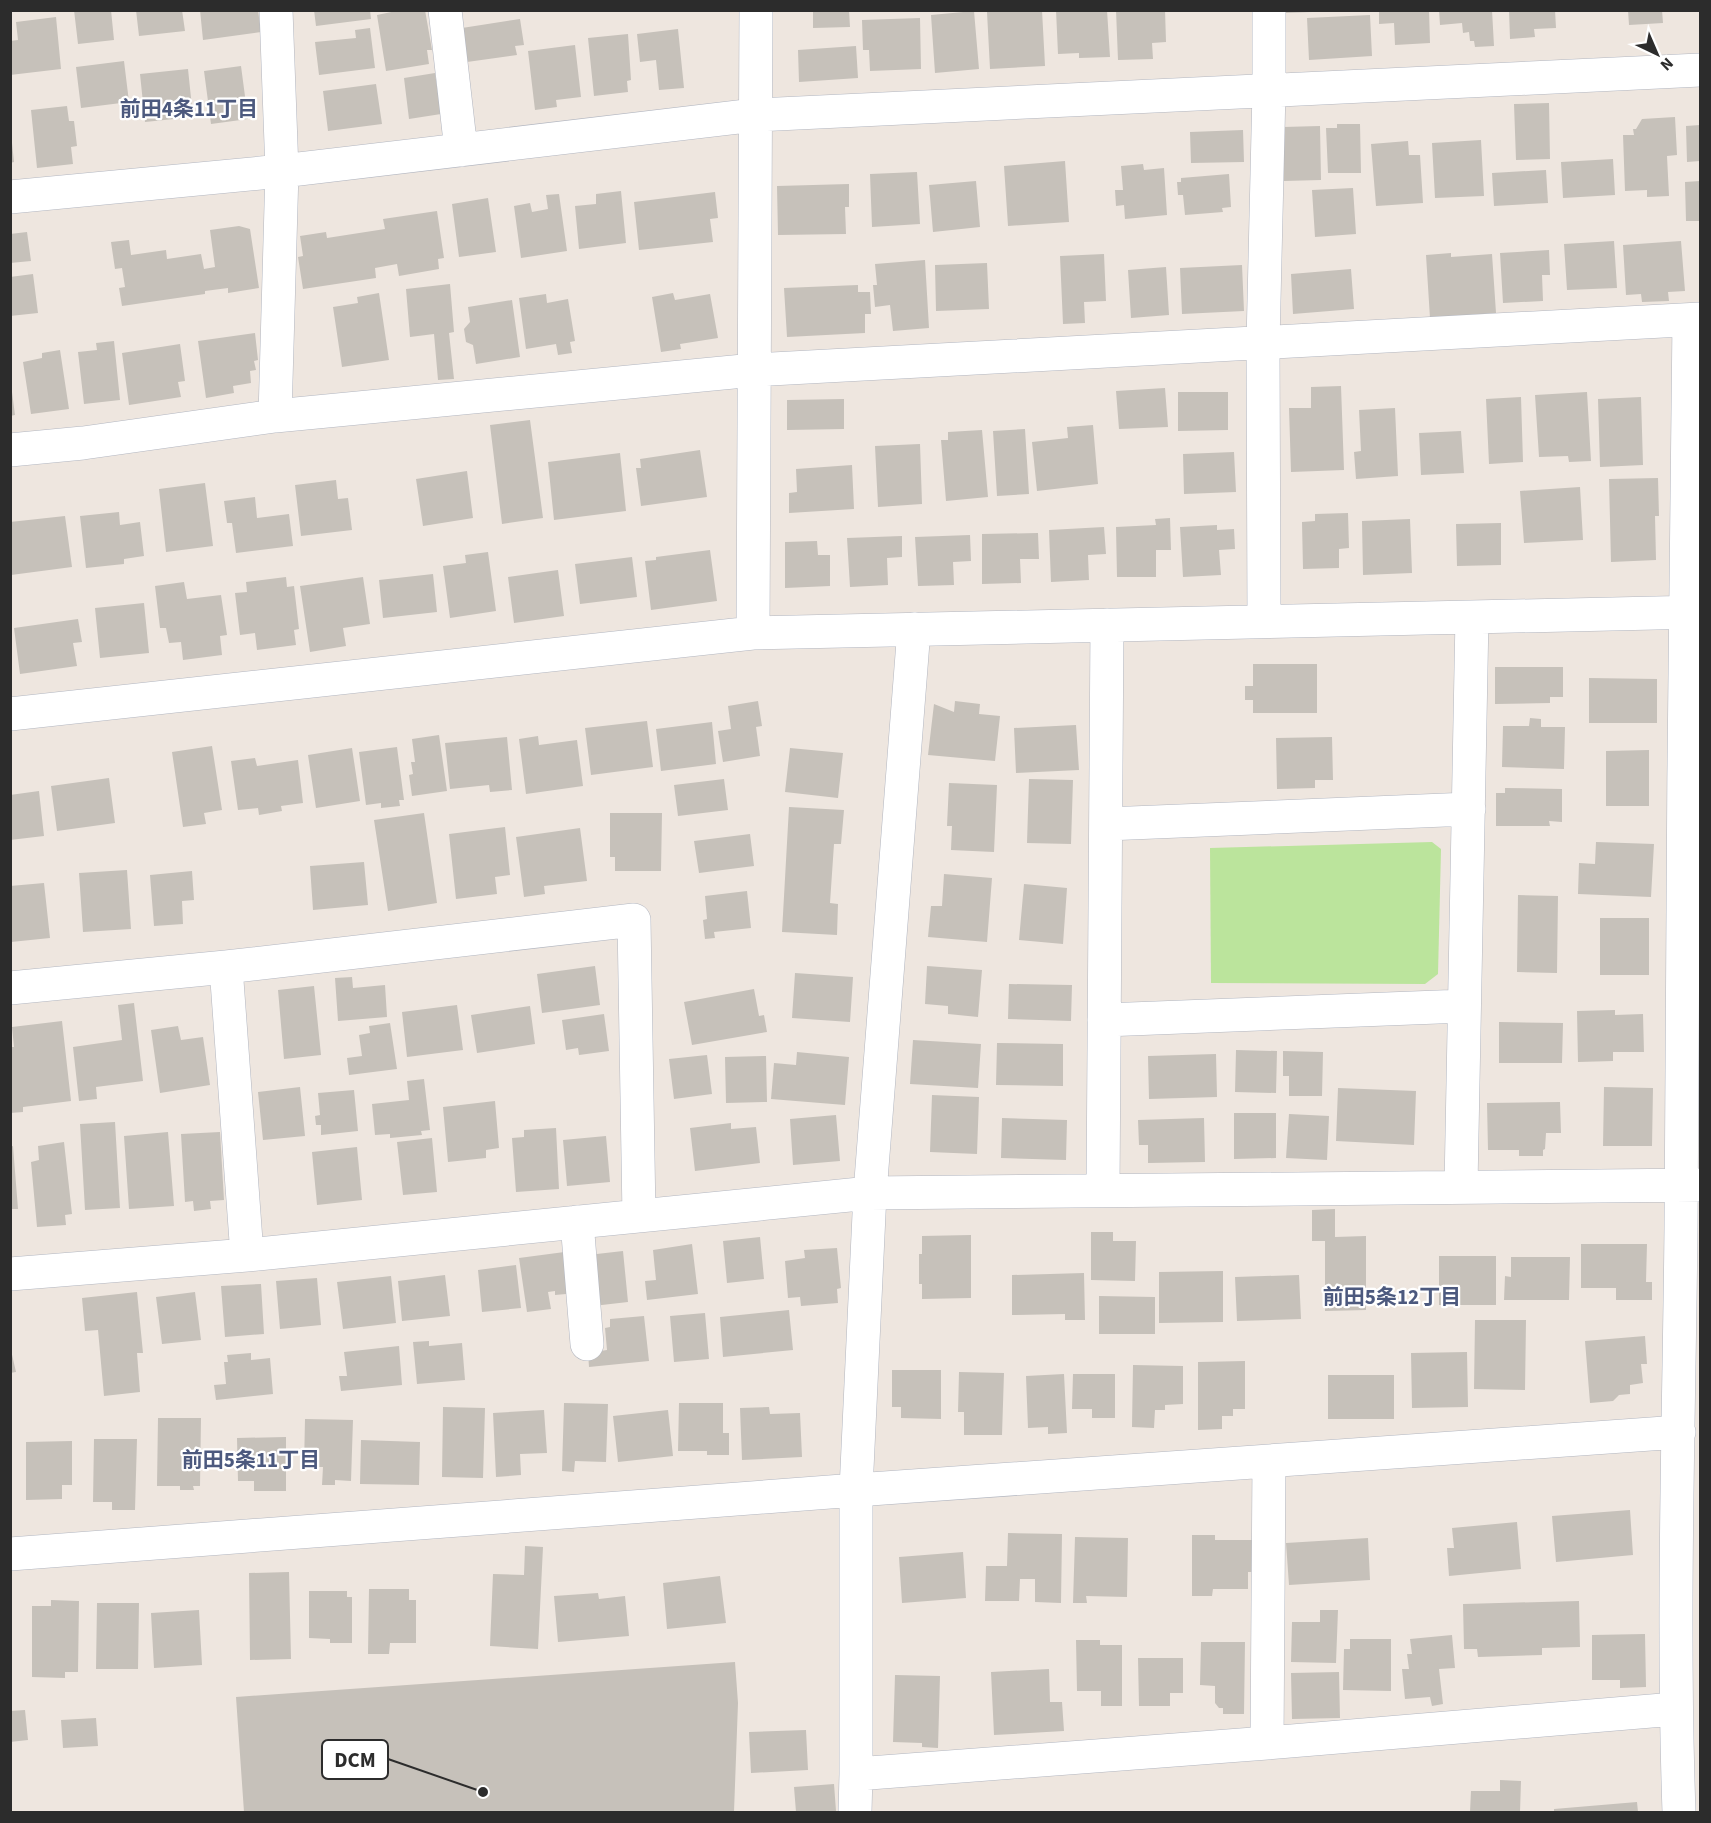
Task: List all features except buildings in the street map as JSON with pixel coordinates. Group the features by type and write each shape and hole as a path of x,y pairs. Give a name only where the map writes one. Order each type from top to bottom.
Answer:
{"street":[{"path":"275,416 282,171 276,10"},
{"path":"446,10 461,150"},
{"path":"753,633 756,10"},
{"path":"1264,621 1263,343 1269,10"},
{"path":"10,197 282,171 755,115 1701,70"},
{"path":"10,450 83,443 275,416 754,370 1695,320 1691,1185 1679,1432 1675,1709 1679,1812"},
{"path":"10,714 753,633 1692,612"},
{"path":"1461,1186 1472,617"},
{"path":"1103,1190 1107,624"},
{"path":"855,1812 856,1490 870,1193 914,629"},
{"path":"1106,824 1468,809"},
{"path":"10,988 226,967 634,920 639,1216"},
{"path":"226,967 247,1255"},
{"path":"1104,1020 1464,1006"},
{"path":"10,1274 247,1255 870,1193 1691,1185"},
{"path":"577,1222 587,1344"},
{"path":"10,1554 856,1490 1679,1432"},
{"path":"1267,1743 1269,1461"},
{"path":"856,1774 1675,1709"}],"green space":[{"path":"1432,842 1441,849 1438,974 1425,984 1211,983 1210,848"}],"place":[{"name":"DCM","path":"483,1792"}],"district":[{"name":"前田4条11丁目","path":"189,109"},
{"name":"前田5条12丁目","path":"1392,1297"},
{"name":"前田5条11丁目","path":"251,1460"}]}
